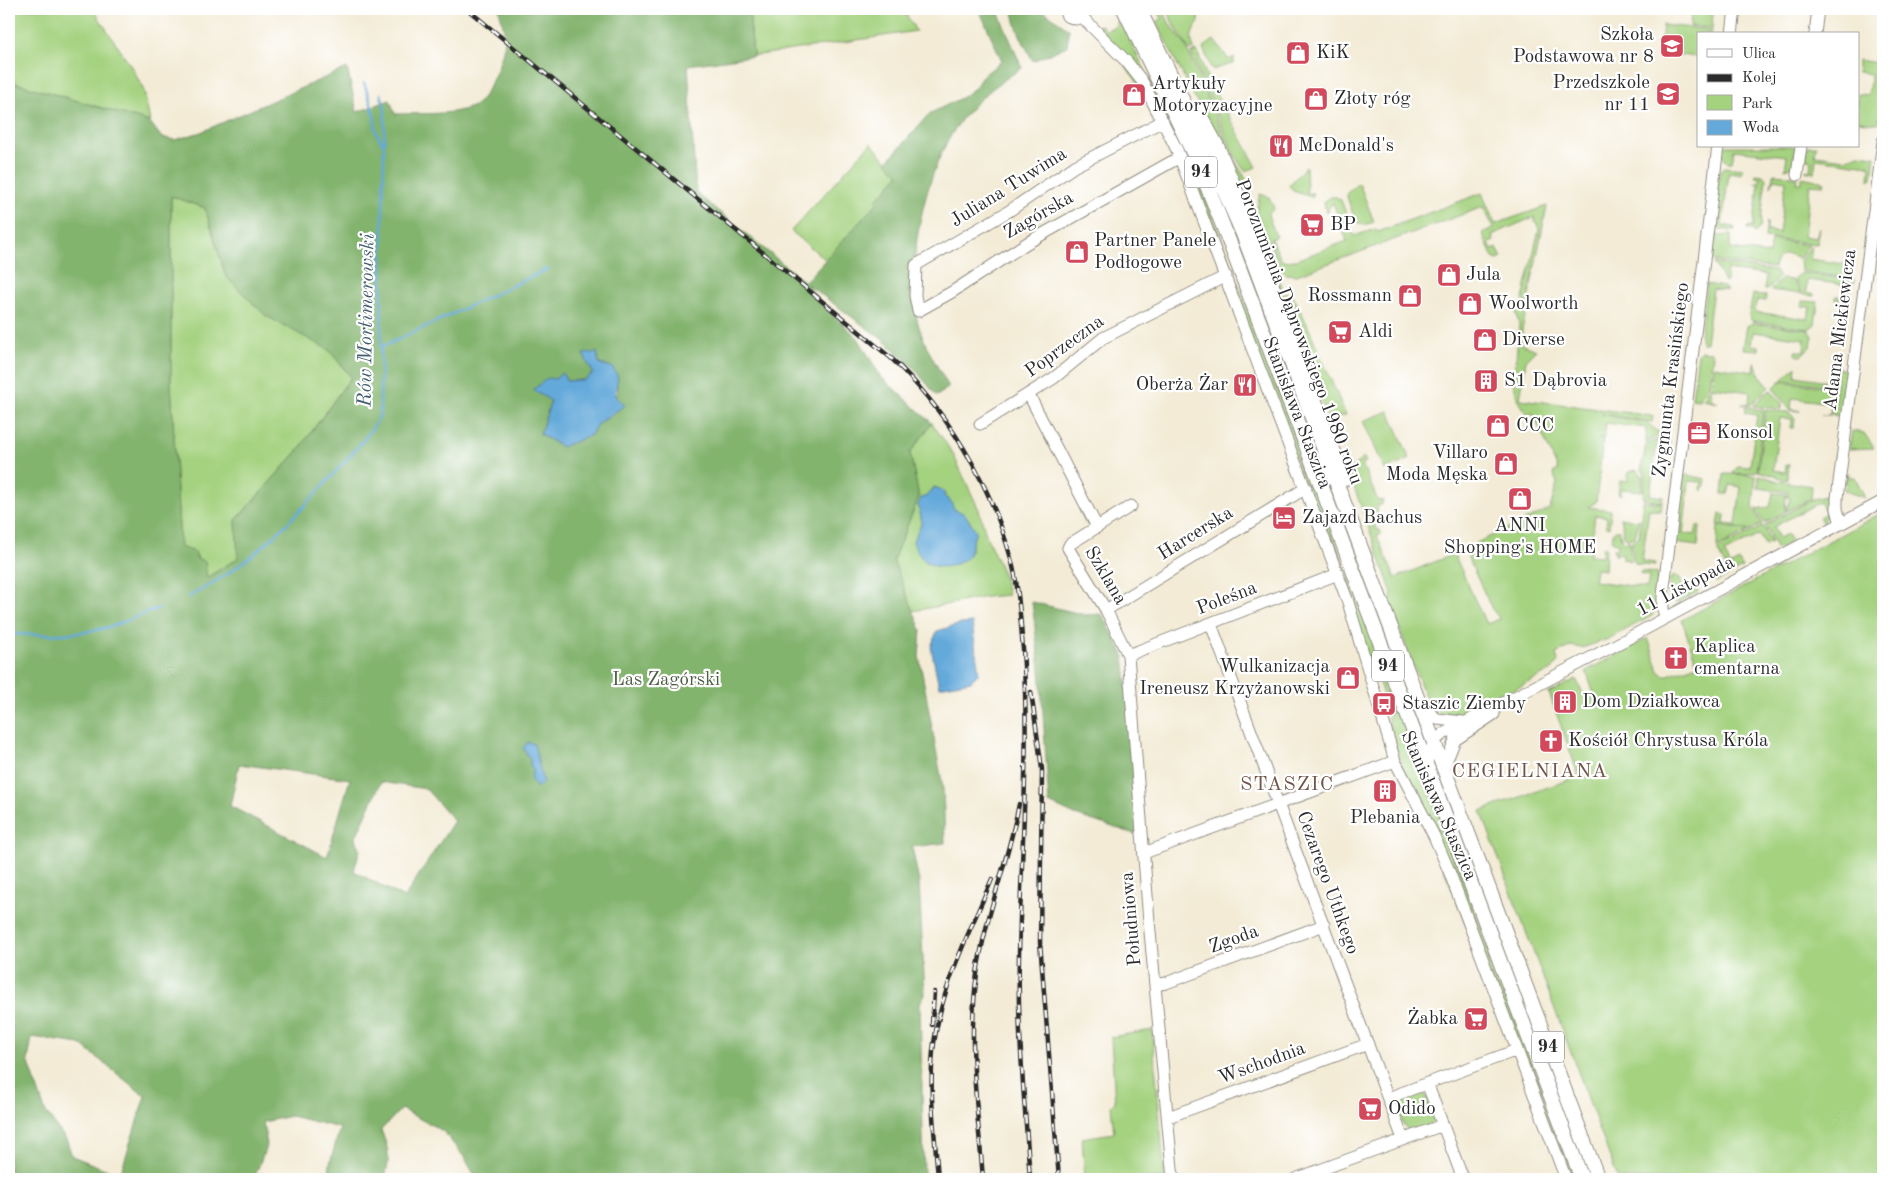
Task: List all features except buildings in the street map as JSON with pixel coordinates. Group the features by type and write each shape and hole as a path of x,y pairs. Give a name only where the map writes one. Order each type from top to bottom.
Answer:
{"main road":[{"name":"Porozumienia Dąbrowskiego 1980 roku","path":"1124,9 1176,116 1215,205 1582,1179"},
{"name":"Porozumienia Dąbrowskiego 1980 roku","path":"1139,9 1215,167 1243,234 1598,1179"}],"street":[{"path":"1064,9 1070,18 1076,19 1084,13"},
{"path":"1732,32 1735,9"},
{"path":"1815,32 1818,9"},
{"name":"Stanisława Staszica","path":"1084,13 1130,64 1145,85 1180,156 1338,574 1359,635 1395,761 1444,858 1566,1179"},
{"name":"Juliana Tuwima","path":"918,311 916,265 1009,211 1075,166 1163,121"},
{"name":"Adama Mickiewicza","path":"1842,524 1836,506 1883,141"},
{"name":"Zygmunta Krasińskiego","path":"1666,618 1663,610 1663,595 1718,148"},
{"path":"1797,175 1801,148"},
{"name":"Zagórska","path":"918,311 952,292 1027,243 1180,156"},
{"name":"Poprzeczna","path":"980,424 1062,373 1103,338 1226,276"},
{"name":"Szklana","path":"1029,395 1096,526"},
{"name":"Harcerska","path":"1106,610 1306,488"},
{"name":"11 Listopada","path":"1434,741 1463,722 1505,703 1883,501"},
{"name":"Szklana","path":"1128,655 1106,610 1068,548 1070,544 1096,526 1130,506"},
{"name":"Poleśna","path":"1128,655 1338,574"},
{"name":"Cezarego Uthkego","path":"1211,624 1403,1139"},
{"name":"Południowa","path":"1128,655 1173,1179"},
{"name":"11 Listopada","path":"1455,740 1505,703"},
{"path":"1419,704 1437,719 1463,722"},
{"path":"1411,726 1434,741 1455,740 1444,767"},
{"path":"1426,764 1434,741"},
{"path":"1144,853 1395,761"},
{"name":"Zgoda","path":"1155,984 1166,983 1324,925"},
{"name":"Wschodnia","path":"1168,1116 1368,1044"},
{"path":"1388,1098 1517,1050"},
{"path":"1427,1084 1463,1179"},
{"path":"1295,1179 1442,1125"}],"green space":[{"path":"9,9 93,9 134,71 144,91 150,122 9,81"},
{"name":"Las Zagórski","path":"499,9 749,9 753,56 688,65 696,193 805,282 877,203 876,200 899,175 887,162 929,114 961,98 976,87 981,77 1002,61 979,9 997,9 1022,68 1002,81 975,104 953,132 934,171 920,221 914,272 916,315 925,343 949,387 937,396 913,367 882,339 807,284 821,304 858,338 881,377 932,423 910,453 919,497 893,560 921,630 919,656 943,788 945,843 912,847 919,882 925,995 920,1003 924,1179 477,1179 464,1157 443,1131 401,1109 381,1130 388,1154 388,1165 384,1179 329,1179 330,1163 340,1128 291,1116 263,1122 267,1144 254,1179 9,1179 9,81 150,122 161,137 175,140 201,132 347,68 357,112 390,100 395,114 453,112 477,104 489,88 494,77 502,55 505,39","holes":["171,196 205,208 226,277 266,316 329,350 351,377 297,452 236,520 238,558 207,578 205,561 197,559 195,552 180,547 171,382","597,352 599,364 612,367 618,389 613,415 597,424 591,435 562,447 540,434 551,401 534,390 555,379 567,381 584,380 593,373","239,764 350,779 327,857 230,806","381,782 426,789 454,821 404,898 354,871 360,849 355,839","32,1037 80,1044 145,1096 120,1175 72,1156 67,1141 45,1111 28,1060"]},
{"path":"749,9 903,9 916,31 753,56"},
{"path":"1013,9 1041,9 1069,29 1067,46 1033,61 1018,29"},
{"path":"1168,9 1197,9 1199,22 1193,32 1192,45 1194,49 1190,51 1172,22"},
{"path":"1164,11 1169,23 1186,46 1232,156 1252,189 1246,190 1239,186 1156,22 1163,18 1159,15"},
{"path":"1691,11 1713,13 1712,28 1690,26"},
{"path":"1116,21 1121,23 1193,165 1576,1179 1570,1179 1402,766 1387,718 1390,717 1374,667 1372,667 1174,133 1097,26 1102,25 1104,31 1116,26"},
{"path":"1663,25 1712,30 1712,32 1697,32 1697,57 1660,53"},
{"path":"1214,40 1229,60 1234,57 1234,63 1212,70 1203,48"},
{"path":"1197,51 1207,77 1257,167 1245,171 1234,155 1191,53"},
{"path":"1860,60 1883,64 1883,94 1878,123 1860,121 1860,94 1868,95 1871,74 1860,72"},
{"path":"871,143 899,175 876,200 878,203 826,260 791,231"},
{"path":"1723,148 1795,148 1793,166 1785,169 1787,156 1734,150 1732,162 1727,162 1722,156"},
{"path":"1805,148 1816,148 1815,155 1844,159 1859,154 1875,156 1872,178 1869,180 1870,166 1816,159 1814,173 1805,171 1810,171 1811,160 1806,159 1807,153 1804,153"},
{"path":"1306,166 1307,193 1313,193 1311,197 1293,191 1289,186"},
{"path":"1725,167 1743,169 1742,174 1729,172 1722,225 1734,227 1735,231 1717,229 1713,225 1720,171"},
{"path":"1756,174 1763,175 1766,179 1760,228 1755,233 1747,229 1747,227 1753,227 1759,184 1754,183 1760,181 1760,177 1755,176"},
{"path":"1773,175 1798,177 1797,183 1802,183 1802,177 1825,182 1824,185 1810,184 1804,236 1816,238 1819,227 1817,244 1765,238 1767,222 1767,231 1779,233 1786,181 1774,179 1771,186"},
{"path":"1359,183 1374,222 1364,225 1356,222 1347,197 1348,192"},
{"path":"1482,193 1495,224 1547,206 1522,330 1522,344 1536,350 1526,360 1520,399 1653,416 1652,422 1602,414 1647,423 1661,434 1646,443 1646,428 1606,423 1604,438 1599,439 1603,440 1596,502 1588,507 1611,510 1609,527 1606,526 1607,517 1595,515 1590,555 1602,556 1603,547 1606,547 1605,570 1596,569 1594,581 1647,588 1649,576 1640,574 1641,571 1658,574 1657,595 1659,596 1652,616 1608,639 1582,648 1571,646 1556,654 1558,662 1552,670 1464,716 1446,719 1428,704 1390,603 1392,593 1348,470 1364,458 1366,462 1362,464 1378,501 1383,500 1382,505 1378,505 1375,529 1380,530 1381,534 1377,536 1395,578 1454,554 1486,624 1500,619 1492,609 1468,558 1468,551 1474,544 1550,509 1557,483 1553,473 1558,470 1533,413 1528,415 1517,399 1514,382 1519,324 1513,305 1515,303 1518,308 1525,304 1523,299 1539,229 1534,217 1492,235 1494,241 1489,243 1492,250 1497,248 1502,258 1497,260 1493,258 1482,233 1494,228 1483,207 1297,275 1286,274 1280,268 1256,212 1260,194 1269,197 1274,208 1268,215 1276,236 1271,239 1282,261 1296,260 1347,241 1333,203 1326,212 1324,202 1330,197 1336,197 1341,200 1354,236 1376,229 1378,232"},
{"path":"171,196 205,208 226,277 307,337 329,350 351,377 297,452 236,520 238,558 206,578 195,552 180,547 171,382"},
{"path":"1717,234 1717,236 1731,235 1730,249 1769,254 1771,240 1809,245 1799,259 1787,254 1783,255 1777,260 1774,268 1714,261 1710,246 1712,239"},
{"path":"1812,245 1810,259 1850,265 1848,278 1801,271 1800,261"},
{"path":"1714,263 1775,271 1779,277 1767,290 1764,290 1766,275 1727,270 1726,282 1724,282"},
{"path":"1276,273 1284,291 1293,297 1306,322 1346,415 1328,419 1273,274"},
{"path":"1800,273 1855,280 1845,300 1836,299 1836,296 1845,297 1846,285 1807,280 1806,292 1814,294 1814,296 1803,295 1794,280"},
{"path":"1781,279 1792,280 1801,294 1770,290"},
{"path":"1706,284 1724,287 1727,291 1713,289 1706,343 1702,343 1700,339"},
{"path":"1753,294 1766,296 1766,301 1757,300 1755,312 1808,319 1810,307 1802,306 1802,301 1818,302 1815,324 1809,329 1752,321 1749,316"},
{"path":"1752,323 1809,330 1813,336 1811,346 1801,356 1795,355 1796,351 1804,351 1805,339 1753,332 1751,345 1759,346 1759,350 1743,349 1747,326"},
{"path":"1701,351 1711,352 1713,355 1709,386 1699,399 1692,398 1698,354"},
{"path":"1755,362 1760,376 1769,387 1750,406 1741,404 1749,404 1750,392 1712,387 1710,399 1718,402 1703,399 1711,387 1714,366 1754,372"},
{"path":"1796,366 1795,376 1834,382 1834,386 1782,380"},
{"path":"1838,368 1845,370 1847,374 1841,414 1839,416 1833,415"},
{"path":"1780,381 1833,388 1831,415 1821,415 1830,414 1831,403 1792,398 1791,409 1800,411 1790,410 1773,388"},
{"path":"1770,390 1782,403 1782,409 1753,406"},
{"path":"1745,407 1763,410 1757,471 1744,474 1733,473 1738,466 1750,467 1757,415 1745,413"},
{"path":"1765,410 1789,412 1795,419 1794,428 1791,428 1792,419 1780,418 1773,470 1785,472 1786,465 1789,465 1787,480 1758,471"},
{"path":"1389,411 1410,459 1385,470 1363,421"},
{"path":"932,423 953,454 979,510 987,538 1002,571 1008,595 986,597 913,611 893,560 919,497 910,453","holes":["934,487 943,491 954,509 970,521 975,531 971,552 955,563 946,566 927,563 913,541 922,522 918,505"]},
{"path":"1852,431 1864,433 1874,448 1849,449"},
{"path":"1658,439 1670,441 1670,444 1657,442 1650,495 1663,497 1662,502 1643,499 1645,473 1641,470 1646,445"},
{"path":"1636,470 1643,476 1642,491 1622,489 1620,495 1618,493 1620,481 1627,481 1629,472"},
{"path":"1724,474 1756,475 1753,507 1762,524 1751,530 1718,525 1720,514 1725,515 1724,524 1736,525 1741,487 1730,485 1728,494 1722,494"},
{"path":"1849,474 1849,477 1855,477 1865,498 1845,491 1846,475"},
{"path":"1687,475 1706,479 1704,490 1701,490 1702,482 1689,481 1683,533 1695,535 1697,526 1700,527 1698,546 1674,543 1683,477"},
{"path":"1759,475 1778,481 1812,486 1811,499 1786,511 1790,498 1787,497 1788,492 1758,488"},
{"path":"1773,493 1786,494 1785,512 1764,523 1756,509 1770,507"},
{"path":"1830,495 1828,513 1823,524 1819,517 1826,513 1820,502 1773,527 1779,538 1787,534 1791,542 1777,550 1765,525 1813,499"},
{"path":"1643,501 1662,503 1661,511 1649,509 1642,561 1655,563 1655,566 1636,564 1633,559 1632,541 1639,537"},
{"path":"1883,512 1883,1179 1618,1179 1481,811 1579,776 1549,693 1576,679 1584,695 1590,699 1595,697 1586,671 1648,638 1659,671 1665,676 1697,665 1682,620"},
{"path":"1619,518 1639,520 1635,537 1628,539 1623,536 1622,521"},
{"path":"1718,526 1747,530 1749,531 1717,548"},
{"path":"1763,526 1771,542 1765,545 1759,535 1724,553 1730,564 1725,566 1717,550"},
{"path":"1619,530 1621,538 1625,542 1630,541 1631,561 1623,559 1623,554 1617,553 1616,556 1613,549 1617,549 1618,544 1612,541 1613,532"},
{"path":"1739,561 1743,568 1716,582 1712,575"},
{"path":"1674,576 1678,577 1685,589 1694,584 1698,592 1680,602 1672,602 1668,597 1670,579"},
{"path":"1032,602 1085,615 1102,614 1124,655 1141,836 1075,815 1049,803 1040,669"},
{"path":"1152,1030 1165,1179 1085,1179 1082,1138 1114,1133 1111,1106 1115,1102 1111,1037"},
{"path":"1420,1092 1426,1095 1434,1122 1413,1130 1405,1127 1402,1123 1395,1103"}],"water":[{"path":"597,352 599,364 612,367 618,377 615,396 625,405 597,424 591,435 562,447 540,434 551,401 533,390 547,378 555,379 562,373 567,381 584,380 593,373 583,354"},
{"path":"935,487 944,491 944,496 950,500 954,509 965,514 976,531 968,557 951,566 935,566 928,563 922,558 913,541 922,522 918,505 921,498 927,496"},
{"path":"972,623 979,673 971,681 939,687 931,647 937,631"},
{"path":"528,742 534,744 543,782 537,788 530,779 533,770 523,748"}],"waterway":[{"name":"Rów Mortimerowski","path":"188,597 230,572 284,527 358,446 380,415 384,145 376,131 372,107 364,83"},
{"path":"381,94 385,110 384,145"},
{"path":"382,347 548,269"},
{"name":"Rów Mortimerowski","path":"9,634 59,634 97,630 159,608"}],"railway":[{"path":"467,9 891,358 948,424 978,474 1001,527 1013,566 1019,601 1023,649 1026,725 1019,1011 1030,1179"},
{"path":"1031,692 1042,769 1040,942 1059,1179"},
{"path":"983,1179 974,1076 974,999 985,931 1019,804"},
{"path":"938,1179 932,1094 934,1043 943,1000 950,979 992,879"},
{"path":"932,1025 934,992"}],"place":[{"name":"Szkoła Podstawowa nr 8","path":"1672,46"},
{"name":"KiK","path":"1298,53"},
{"name":"Przedszkole nr 11","path":"1668,94"},
{"name":"Artykuły Motoryzacyjne","path":"1134,95"},
{"name":"Złoty róg","path":"1316,99"},
{"name":"McDonald's","path":"1281,146"},
{"name":"BP","path":"1312,225"},
{"name":"Partner Panele Podłogowe","path":"1077,252"},
{"name":"Jula","path":"1449,275"},
{"name":"Rossmann","path":"1410,296"},
{"name":"Woolworth","path":"1470,304"},
{"name":"Aldi","path":"1340,332"},
{"name":"Diverse","path":"1485,340"},
{"name":"S1 Dąbrovia","path":"1486,381"},
{"name":"Oberża Żar","path":"1245,385"},
{"name":"CCC","path":"1498,426"},
{"name":"Konsol","path":"1699,433"},
{"name":"Villaro Moda Męska","path":"1506,464"},
{"name":"ANNI Shopping's HOME","path":"1520,499"},
{"name":"Zajazd Bachus","path":"1284,518"},
{"name":"Kaplica cmentarna","path":"1676,658"},
{"name":"Wulkanizacja Ireneusz Krzyżanowski","path":"1348,678"},
{"name":"Dom Działkowca","path":"1565,702"},
{"name":"Staszic Ziemby","path":"1384,704"},
{"name":"Kościół Chrystusa Króla","path":"1551,741"},
{"name":"Plebania","path":"1385,791"},
{"name":"Żabka","path":"1476,1019"},
{"name":"Odido","path":"1370,1109"}],"district":[{"name":"CEGIELNIANA","path":"1530,772"},
{"name":"STASZIC","path":"1287,785"}]}
